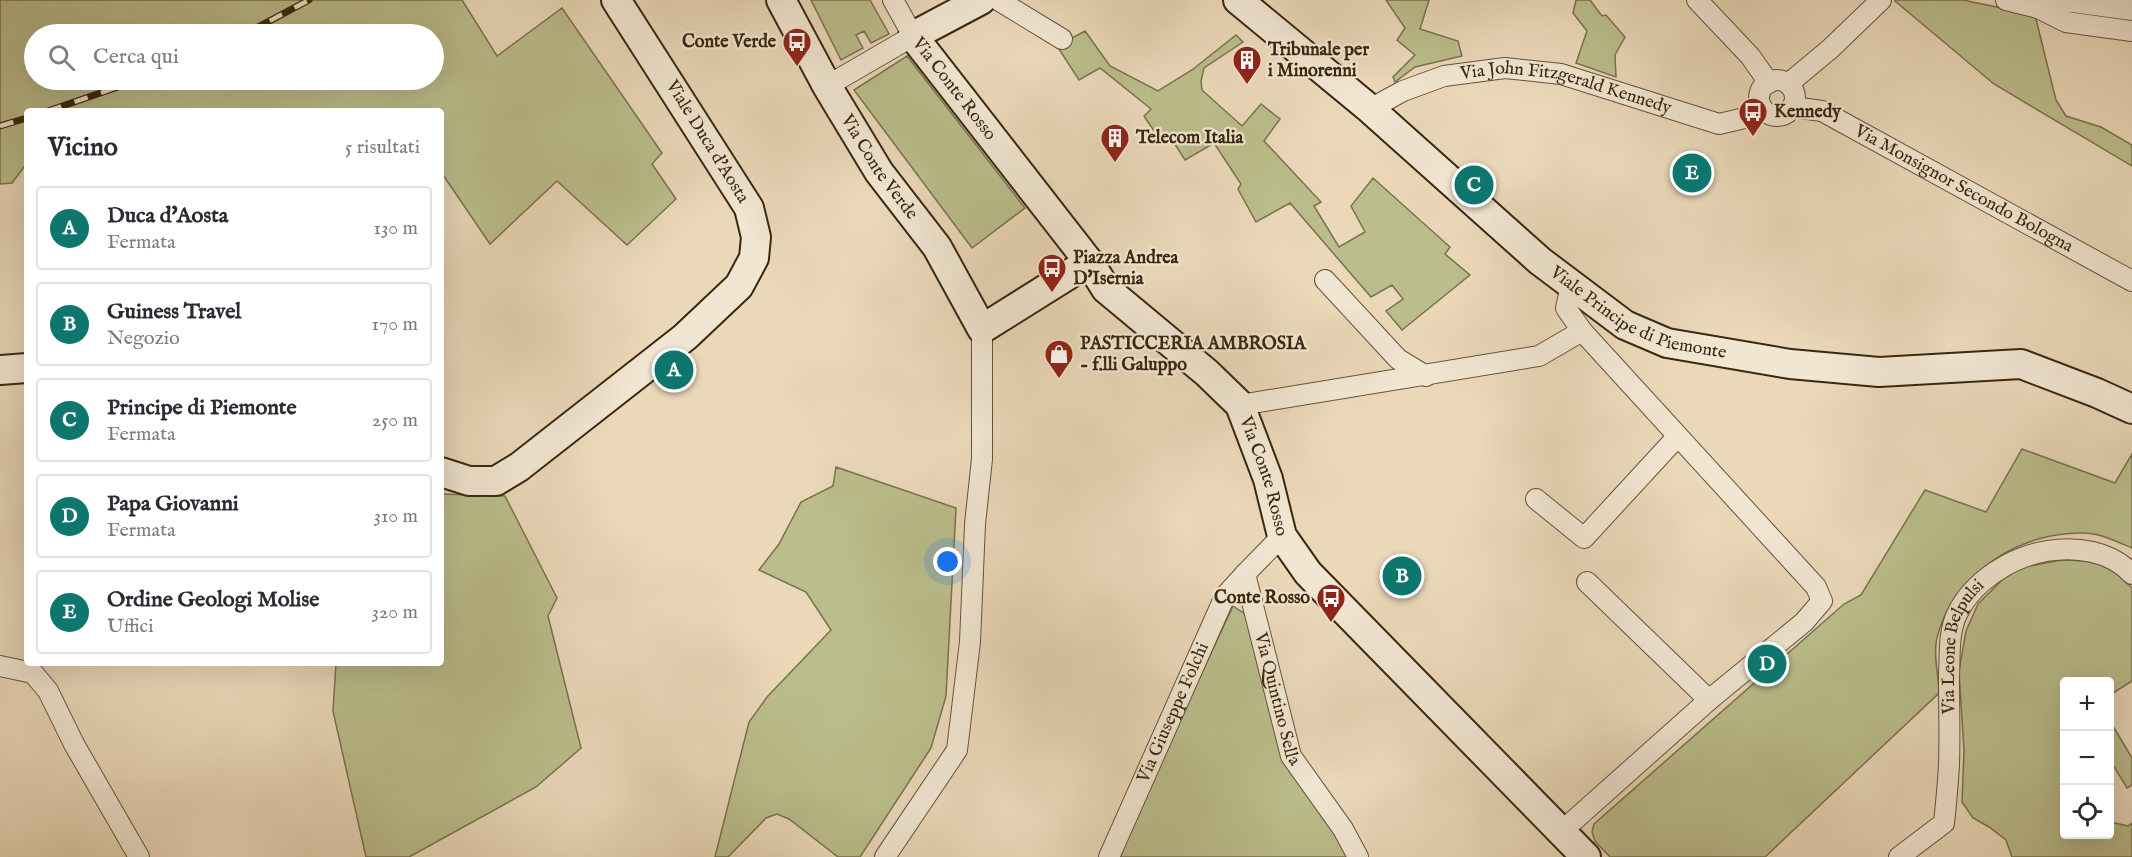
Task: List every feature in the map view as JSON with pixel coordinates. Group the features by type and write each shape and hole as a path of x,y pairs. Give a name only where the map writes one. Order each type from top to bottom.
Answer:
{"street":[{"name":"Viale Duca d'Aosta","path":"444,473 469,481 496,481 519,467 685,337 740,286 754,258 756,237 749,208 616,0"},
{"name":"Via Conte Verde","path":"781,0 827,86 879,172 937,247 982,329"},
{"name":"Via Conte Rosso","path":"893,0 914,36 1089,262 1106,289 1207,373 1240,405 1268,480 1282,536 1308,573 1586,857"},
{"path":"827,86 981,0"},
{"path":"998,0 1062,39"},
{"name":"Viale Principe di Piemonte","path":"1238,0 1370,109 1540,261 1625,325 1667,343 1790,364 1879,372 2021,364 2132,409"},
{"path":"1698,0 1778,84 1794,95 1792,108 1778,116 1770,115 1763,109 1759,101 1762,89 1778,84 1830,49 1881,0"},
{"path":"2006,0 2038,8 2066,22 2132,31"},
{"path":"2038,8 2073,2 2132,10"},
{"name":"Via John Fitzgerald Kennedy","path":"1370,109 1403,91 1444,76 1504,68 1561,74 1719,124 1749,117 1763,109"},
{"name":"Via Monsignor Secondo Bologna","path":"1792,108 1822,111 2132,281"},
{"path":"885,857 957,750 970,642 975,524 982,459 982,329 1089,262"},
{"path":"1325,280 1398,359 1426,376"},
{"path":"1562,831 1709,700 1804,622 1822,601 1815,587 1582,331 1566,308 1571,285"},
{"path":"1240,405 1539,356 1582,331"},
{"path":"0,370 24,368"},
{"path":"1536,499 1584,538 1677,437"},
{"path":"1245,574 1282,536"},
{"name":"Via Leone Belpulsi","path":"1899,857 1944,823 1949,766 1950,646 1956,616 1967,597 1982,582 2012,563 2036,553 2056,550 2081,550 2102,554 2132,574"},
{"name":"Via Giuseppe Folchi","path":"1109,857 1225,596 1245,574"},
{"name":"Via Quintino Sella","path":"1245,574 1291,756 1343,829 1358,857"},
{"path":"1587,582 1709,700"},
{"path":"0,666 33,673 48,691 74,744 139,857"}],"green space":[{"path":"0,0 462,0 497,56 562,8 662,153 652,164 676,199 627,245 557,181 490,244 444,176 444,108 24,108 24,167 12,183 0,184"},
{"path":"811,0 870,0 889,34 871,43 864,31 856,35 863,48 841,60"},
{"path":"1386,0 1429,0 1420,29 1458,41 1462,56 1415,67 1395,82 1393,77 1415,55 1397,40 1405,28"},
{"path":"1576,0 1590,0 1602,16 1606,15 1625,37 1615,55 1616,77 1576,63 1587,31 1573,13"},
{"path":"1896,0 1963,0 2035,15 2056,100 2066,116 2101,127 2132,145 2132,166 1994,84"},
{"path":"1085,31 1110,66 1158,91 1192,70 1236,35 1243,42 1204,68 1201,81 1202,90 1242,126 1261,104 1280,119 1264,141 1321,202 1314,206 1339,247 1365,232 1351,206 1373,178 1450,247 1445,254 1470,275 1402,330 1386,311 1403,299 1392,285 1371,297 1290,203 1256,222 1238,189 1241,184 1214,143 1185,160 1169,135 1160,140 1144,116 1151,109 1100,68 1079,80 1057,46"},
{"path":"907,56 1025,208 972,248 854,90"},
{"path":"2022,449 2115,483 2132,454 2132,548 2096,534 2060,534 2014,548 1973,576 1957,594 1945,615 1937,638 1935,650 1938,694 1765,857 1610,857 1595,841 1592,832 1594,824 1844,604 1861,595 1925,490 1986,512"},
{"path":"836,467 956,508 946,696 931,748 860,857 838,857 789,819 777,814 766,818 728,857 715,857 749,722 767,697 831,630 806,592 759,570 779,544 801,502 833,486"},
{"path":"444,494 505,496 557,598 548,616 581,748 536,787 409,857 366,857 333,711 336,666 444,666"},
{"path":"2061,560 2092,562 2108,568 2132,588 2132,681 2114,692 2114,677 2060,677 2060,839 2114,839 2114,823 2128,826 2132,823 2132,857 2012,857 2006,840 1973,818 1962,802 1964,751 1959,671 1966,631 1978,604 2002,580 2020,568"},
{"path":"1233,606 1248,616 1284,756 1349,857 1116,857"},
{"path":"2114,728 2132,758 2132,785 2127,788 2114,767"}],"railway":[{"path":"264,24 309,0"},
{"path":"57,108 109,90"},
{"path":"0,126 24,119"}],"place":[{"name":"Conte Verde","path":"797,68"},
{"name":"Tribunale per i Minorenni","path":"1247,86"},
{"name":"Kennedy","path":"1753,138"},
{"name":"Telecom Italia","path":"1115,164"},
{"name":"Ordine Geologi Molise","path":"1692,173"},
{"name":"Principe di Piemonte","path":"1474,185"},
{"name":"Piazza Andrea D'Isernia","path":"1052,294"},
{"name":"Duca d'Aosta","path":"674,370"},
{"name":"PASTICCERIA AMBROSIA - f.lli Galuppo","path":"1059,380"},
{"name":"Guiness Travel","path":"1402,576"},
{"name":"Conte Rosso","path":"1331,624"},
{"name":"Papa Giovanni","path":"1767,664"}]}
